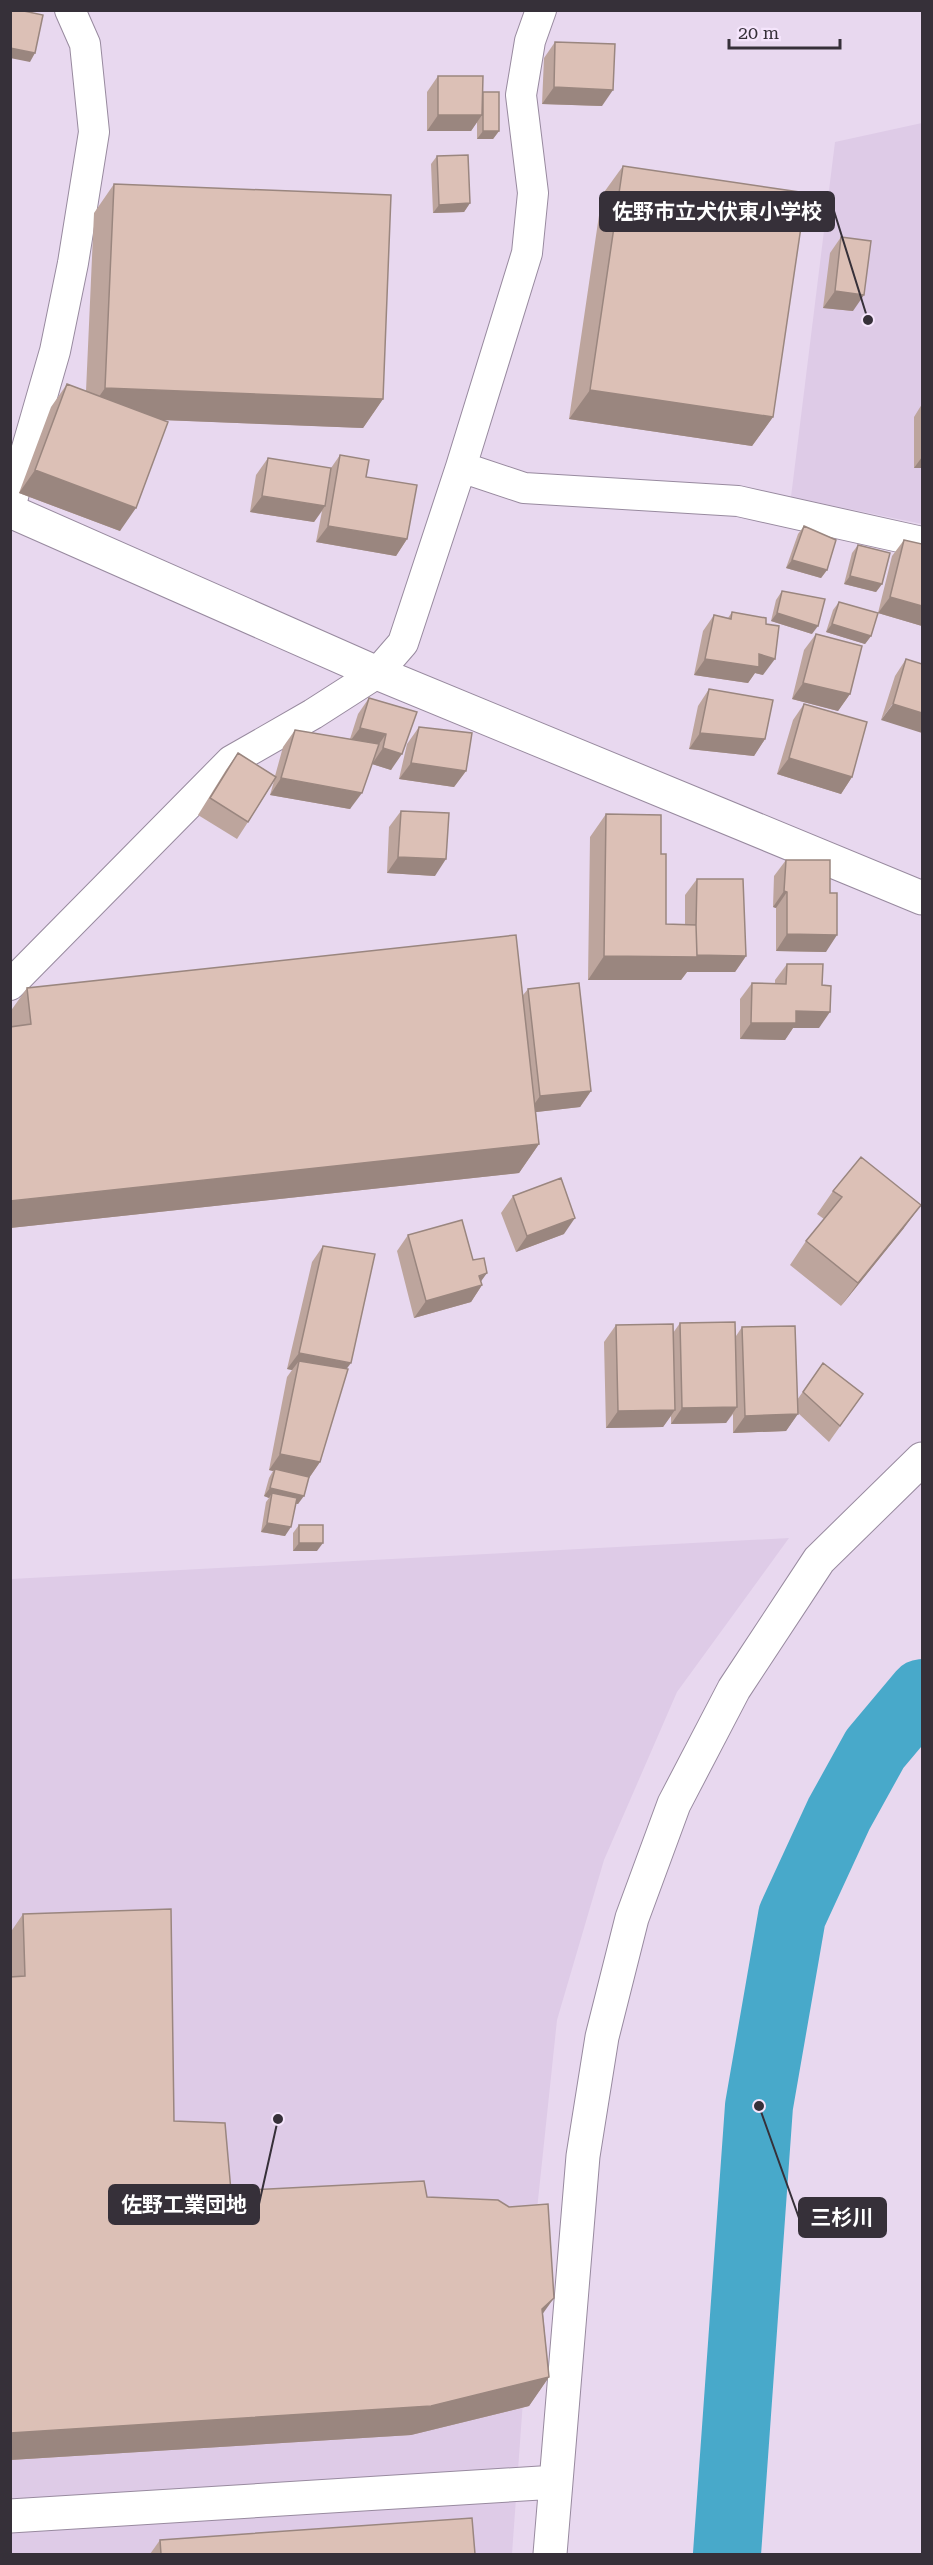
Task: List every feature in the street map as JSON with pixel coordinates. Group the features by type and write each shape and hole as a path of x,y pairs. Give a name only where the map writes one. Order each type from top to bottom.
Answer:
{"street":[{"path":"70,10 84,44 94,132 72,263 54,351 10,509 377,673 922,898"},
{"path":"10,985 231,761 313,714 377,673 403,643 461,467 527,253 533,193 521,95 530,41 541,10"},
{"path":"461,467 524,488 738,501 922,542"},
{"path":"550,2554 583,2156 602,2037 632,1918 674,1804 734,1689 819,1560 922,1459"},
{"path":"10,2516 556,2482"}],"shaded area":[{"path":"922,123 922,524 791,497 835,142"},
{"path":"789,1538 677,1692 604,1860 557,2020 536,2219 512,2554 11,2554 11,1579"}],"building":[{"path":"10,10 43,15 35,53 10,48"},
{"path":"555,42 615,44 613,90 554,87"},
{"path":"438,76 483,76 482,115 438,115"},
{"path":"483,92 499,92 499,131 483,131"},
{"path":"468,155 470,203 439,205 437,156"},
{"path":"623,166 806,193 773,417 590,390"},
{"path":"114,184 391,195 383,399 105,388"},
{"path":"841,237 871,241 864,295 835,291"},
{"path":"67,384 168,422 136,508 35,470"},
{"path":"340,455 369,460 366,477 417,485 407,539 328,526"},
{"path":"268,458 331,468 325,506 262,496"},
{"path":"804,526 836,540 827,570 792,560"},
{"path":"904,540 922,544 922,606 890,597"},
{"path":"858,545 890,553 882,584 850,576"},
{"path":"782,591 825,599 818,626 777,613"},
{"path":"839,602 878,613 871,636 832,624"},
{"path":"732,612 766,618 766,624 779,626 775,659 759,654 759,667 705,659 714,615 731,619"},
{"path":"816,634 862,646 850,694 803,683"},
{"path":"906,659 922,664 922,713 893,704"},
{"path":"709,689 773,700 765,739 700,733"},
{"path":"369,698 417,712 402,754 383,748 386,734 360,728"},
{"path":"804,704 867,722 852,777 789,758"},
{"path":"419,727 472,733 466,771 411,763"},
{"path":"295,730 379,744 362,793 281,778"},
{"path":"238,753 276,777 248,822 210,798"},
{"path":"401,811 449,813 446,859 398,857"},
{"path":"606,814 661,815 661,854 666,854 666,924 696,925 697,957 604,956"},
{"path":"786,860 830,860 830,893 837,893 837,935 787,934 787,892 784,891"},
{"path":"697,879 743,879 746,956 697,955"},
{"path":"516,935 539,1144 10,1201 10,1027 31,1024 27,988"},
{"path":"787,964 823,964 822,985 831,986 830,1012 796,1011 796,1023 751,1023 752,983 786,984"},
{"path":"579,983 591,1091 540,1096 528,989"},
{"path":"861,1157 921,1205 858,1283 806,1241 842,1197 833,1191"},
{"path":"561,1178 575,1218 527,1236 513,1196"},
{"path":"462,1220 473,1260 484,1258 487,1273 479,1276 482,1285 426,1301 408,1235"},
{"path":"323,1246 375,1254 351,1363 299,1353"},
{"path":"735,1322 737,1407 682,1408 680,1323"},
{"path":"673,1324 675,1410 618,1411 616,1325"},
{"path":"795,1326 798,1414 745,1416 742,1327"},
{"path":"299,1361 348,1369 320,1462 280,1454"},
{"path":"823,1363 863,1394 840,1426 803,1392"},
{"path":"275,1469 309,1477 304,1496 270,1488"},
{"path":"272,1493 297,1498 291,1527 267,1523"},
{"path":"299,1525 323,1525 323,1543 299,1543"},
{"path":"171,1909 174,2121 225,2123 231,2191 424,2181 427,2197 498,2200 509,2207 548,2204 554,2298 542,2309 549,2377 431,2406 10,2433 10,1977 25,1976 23,1914"},
{"path":"472,2518 475,2554 161,2554 160,2540"}],"waterway":[{"path":"727,2554 759,2106 792,1916 839,1814 875,1749 922,1693"}],"place":[{"name":"佐野市立犬伏東小学校","path":"868,320"},
{"name":"三杉川","path":"759,2106"},
{"name":"佐野工業団地","path":"278,2119"}]}
